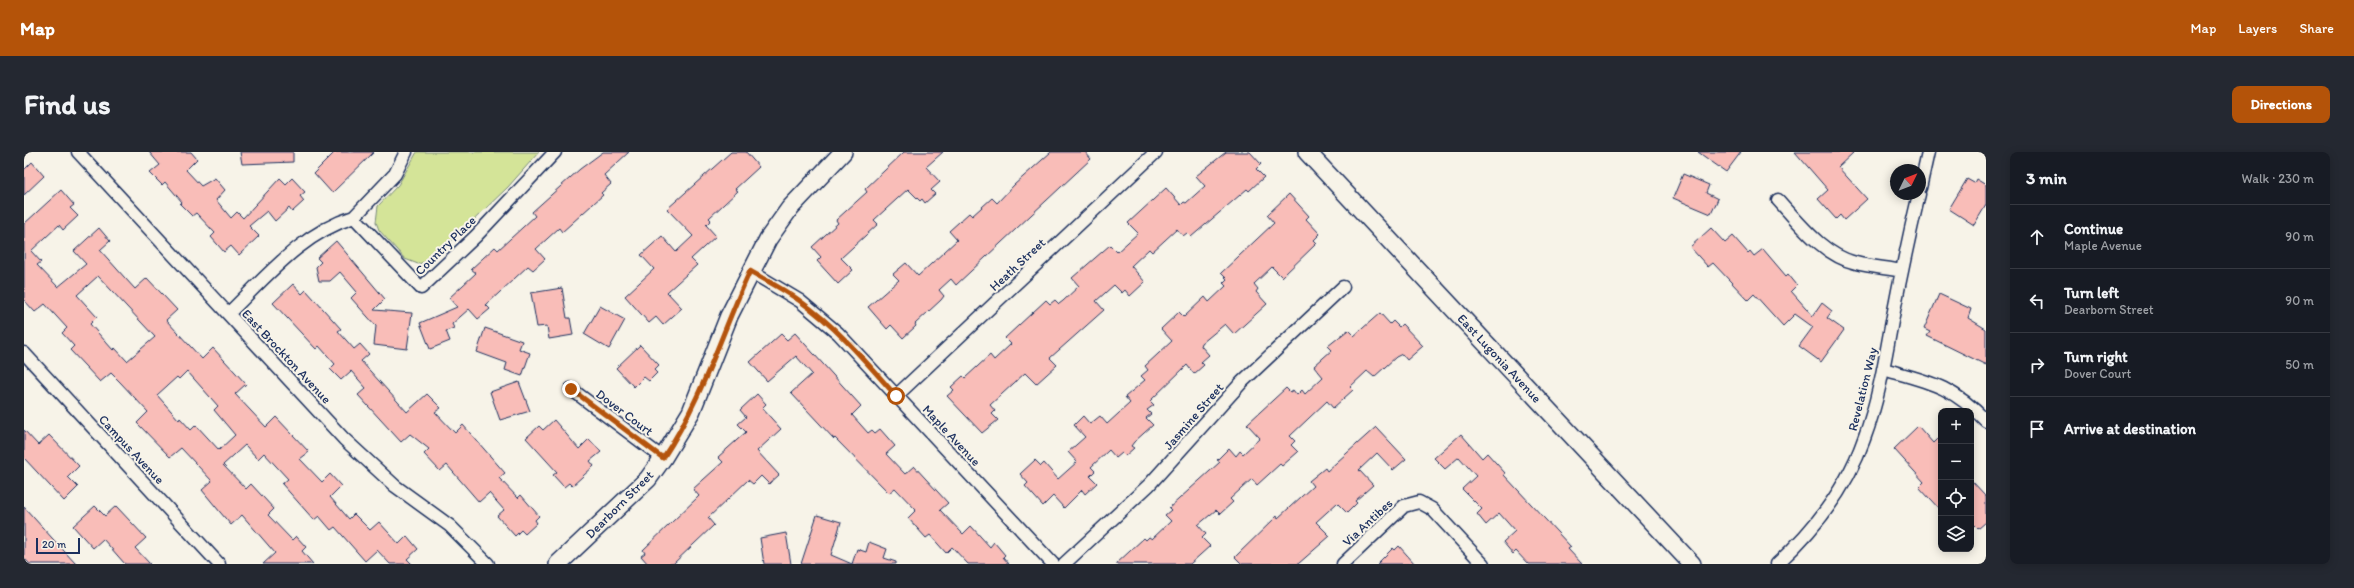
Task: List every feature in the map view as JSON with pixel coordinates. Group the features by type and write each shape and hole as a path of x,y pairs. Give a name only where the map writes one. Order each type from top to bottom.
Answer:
{"main road":[{"name":"Dearborn Street","path":"558,564 648,479 663,458 691,412 729,316 750,271 768,239 790,208 843,152"},
{"name":"East Lugonia Avenue","path":"1307,152 1692,564"}],"street":[{"name":"East Brockton Avenue","path":"78,152 344,439 395,486 450,526 488,564"},
{"path":"229,314 290,253 316,233 354,217 395,174 406,152"},
{"name":"Country Place","path":"354,217 421,288 476,236 555,152"},
{"name":"Heath Street","path":"896,396 1156,152"},
{"path":"1925,164 1928,152"},
{"path":"1778,200 1812,236 1840,257 1855,263 1902,271"},
{"name":"Revelation Way","path":"1777,564 1796,546 1824,514 1848,475 1864,439 1883,369 1918,200"},
{"name":"Maple Avenue","path":"750,271 800,301 849,344 1053,564"},
{"name":"Jasmine Street","path":"1064,564 1150,485 1236,387 1343,287"},
{"name":"Campus Avenue","path":"24,353 219,564"},
{"path":"1883,369 1947,389 1961,398 1986,421"},
{"name":"Dover Court","path":"571,389 663,458"},
{"name":"Via Antibes","path":"1343,564 1404,506 1418,502 1432,509 1483,564"}],"green space":[{"path":"417,152 539,152 508,187 432,260 418,264 405,259 379,230 376,222 378,206 398,185"}],"building":[{"path":"149,152 191,152 197,159 186,170 201,186 215,178 225,190 216,200 231,218 237,212 243,218 280,178 286,184 292,178 305,192 300,196 304,201 292,212 289,208 275,221 267,211 249,226 259,236 239,255 231,246 224,252 211,237 215,233 196,213 192,216 180,204 182,202 165,182 162,185 150,173 160,165"},
{"path":"240,152 293,152 293,162 242,164"},
{"path":"335,152 374,152 332,193 314,173"},
{"path":"603,152 629,152 604,175 611,184 601,193 603,195 562,232 559,228 536,249 545,259 533,270 528,266 486,305 490,309 478,319 469,309 452,324 454,328 446,331 450,341 430,349 420,323 457,307 449,298 476,273 471,269 495,247 498,250 535,216 532,212 580,169"},
{"path":"731,152 746,152 759,167 735,189 738,191 709,218 711,220 706,225 716,236 691,259 697,265 667,292 682,308 663,325 656,317 649,323 625,296 654,269 641,255 662,236 676,252 693,236 667,209"},
{"path":"904,152 943,152 926,167 940,182 931,190 935,194 925,203 922,199 920,201 908,189 874,220 878,224 841,258 853,270 838,284 817,261 821,257 812,247 838,223 836,220 867,192 865,189"},
{"path":"1051,152 1085,152 1091,159 956,285 951,279 939,290 944,296 941,300 915,324 916,326 903,338 891,325 887,329 868,307 899,280 893,274 906,263 918,276 957,240 949,231 969,213 972,216 992,198 997,203 1014,185"},
{"path":"1226,152 1250,152 1261,164 1256,169 1264,177 1249,191 1247,189 1191,237 1187,233 1183,236 1177,229 1152,252 1149,249 1131,266 1145,282 1130,296 1125,290 1122,293 1114,285 1096,301 1104,310 1050,358 1057,365 1036,384 1025,373 990,405 995,411 992,414 998,420 982,433 947,396 954,390 951,387 963,376 965,378 990,355 994,360 1011,344 1005,338 1046,300 1050,304 1055,300 1059,304 1063,301 1079,286 1072,278 1110,245 1117,252 1138,233 1128,223 1166,188 1181,205 1184,202 1186,203 1205,186 1196,176"},
{"path":"1698,152 1741,152 1726,172"},
{"path":"1795,152 1854,152 1838,167 1867,199 1844,220 1840,215 1836,219 1818,199 1828,190"},
{"path":"32,162 44,176 24,195 24,170"},
{"path":"1683,174 1709,185 1706,193 1718,199 1711,214 1673,198"},
{"path":"1967,179 1974,183 1976,179 1986,185 1986,205 1974,225 1949,209"},
{"path":"61,190 74,205 70,208 78,216 63,230 59,225 31,251 41,262 37,265 58,287 86,264 74,251 99,228 110,241 100,250 135,289 147,278 177,310 166,320 202,359 213,348 246,384 235,394 266,427 276,417 309,452 300,459 322,482 330,474 341,486 330,497 349,519 354,514 370,530 379,522 399,544 407,536 418,549 407,559 412,564 390,564 377,550 365,561 335,527 331,530 319,516 314,520 282,484 288,479 264,453 258,459 245,445 223,465 246,489 251,484 274,509 268,515 292,540 296,536 306,547 302,551 313,564 263,564 275,553 242,515 231,525 202,490 212,481 181,448 170,457 137,423 148,412 111,373 100,382 70,350 74,346 62,333 67,328 45,304 35,312 24,300 24,224","holes":["98,276 155,337 127,361 115,348 113,350 90,324 97,317 77,295","187,371 218,406 214,410 235,435 219,450 196,425 191,430 180,418 179,420 157,395 177,377 179,379"]},
{"path":"1289,194 1309,216 1306,219 1320,234 1314,240 1317,243 1282,277 1272,267 1254,284 1258,289 1256,292 1267,304 1234,334 1225,324 1202,343 1201,346 1209,355 1201,362 1204,365 1194,374 1187,365 1150,401 1154,405 1147,410 1151,414 1146,418 1153,425 1134,442 1131,446 1134,448 1125,456 1122,453 1116,458 1109,450 1091,467 1095,471 1090,476 1097,483 1085,494 1082,490 1064,508 1053,496 1043,506 1025,486 1028,483 1020,474 1035,460 1041,466 1044,463 1058,479 1077,462 1068,452 1085,437 1074,425 1083,416 1090,424 1100,416 1107,424 1130,403 1125,397 1145,380 1141,376 1148,370 1145,366 1172,341 1161,329 1179,312 1184,317 1205,297 1209,302 1226,286 1223,283 1227,279 1221,273 1274,223 1267,215"},
{"path":"1711,228 1725,243 1733,236 1748,253 1750,251 1754,256 1763,249 1786,276 1788,274 1797,285 1791,291 1813,316 1822,303 1832,311 1827,318 1844,330 1821,362 1799,346 1813,327 1795,314 1783,326 1754,294 1748,300 1713,263 1708,267 1690,247"},
{"path":"336,241 385,299 374,310 412,313 407,349 374,345 376,326 351,298 357,292 340,272 330,281 319,281 316,267 321,262 317,258"},
{"path":"293,284 302,294 306,290 341,329 338,331 354,349 360,344 369,354 361,361 407,412 427,394 441,408 435,412 455,433 463,425 505,473 499,478 518,498 521,495 539,516 535,520 537,523 525,534 521,530 515,536 497,516 504,510 489,493 479,502 447,465 440,471 424,454 429,449 410,434 401,442 358,395 366,388 351,371 341,380 330,369 335,364 319,346 316,349 273,303"},
{"path":"562,288 567,318 570,318 573,335 549,339 547,326 537,327 531,293"},
{"path":"1939,294 1971,309 1968,318 1986,329 1986,365 1927,336 1930,332 1924,329"},
{"path":"600,306 625,320 609,349 584,334"},
{"path":"1380,313 1390,324 1393,321 1399,327 1402,324 1423,346 1407,360 1402,354 1396,357 1374,377 1367,371 1350,387 1353,390 1333,408 1327,401 1290,436 1295,441 1291,445 1298,452 1282,466 1280,464 1257,485 1252,479 1230,499 1233,502 1220,514 1216,510 1198,525 1206,534 1202,538 1210,546 1190,564 1116,564 1144,538 1146,540 1149,537 1152,539 1171,521 1165,515 1171,510 1169,508 1220,462 1217,460 1229,448 1236,456 1240,451 1243,454 1260,438 1247,424 1286,388 1290,392 1293,390 1297,395 1302,390 1305,394 1323,377 1314,366 1332,350 1328,346 1348,330 1354,336"},
{"path":"485,328 522,341 519,349 530,353 522,376 505,370 507,363 477,352"},
{"path":"795,333 861,406 852,415 868,433 872,430 875,433 880,429 895,446 886,454 905,474 914,466 948,503 940,510 963,534 971,526 990,547 994,542 1005,555 1003,557 1009,564 968,564 952,547 946,553 930,535 926,538 908,518 916,510 895,488 889,493 835,438 834,439 791,393 812,374 796,356 767,381 750,362 781,334 787,340"},
{"path":"640,345 659,365 654,370 657,373 649,381 644,377 634,387 616,368"},
{"path":"519,382 530,411 500,420 490,392"},
{"path":"757,394 766,404 762,408 781,429 757,451 779,475 769,484 761,476 753,484 748,480 708,518 714,525 673,564 648,564 641,556 645,553 643,550 699,496 693,489 723,462 718,457 746,432 738,424 746,417 740,410"},
{"path":"554,420 579,449 589,439 601,452 590,461 594,466 572,486 569,483 564,487 553,475 557,472 526,438 539,426 543,430"},
{"path":"1918,426 1933,443 1938,438 1938,508 1919,487 1924,482 1894,449"},
{"path":"1376,427 1406,459 1393,470 1377,453 1359,470 1373,485 1355,501 1357,503 1347,513 1337,503 1316,522 1330,536 1298,564 1242,564 1235,557 1277,516 1278,518 1313,486 1309,481 1325,468 1327,471"},
{"path":"24,430 38,445 49,435 79,466 68,477 78,487 64,501 24,458"},
{"path":"1461,434 1482,458 1487,453 1505,473 1504,475 1571,547 1568,549 1582,564 1528,564 1516,551 1513,554 1503,542 1515,531 1499,513 1486,525 1477,514 1482,509 1462,489 1476,476 1459,457 1445,469 1434,458"},
{"path":"1974,483 1986,496 1986,522 1978,529 1974,525"},
{"path":"95,506 105,516 116,506 146,538 135,548 150,564 125,564 103,539 93,548 73,526"},
{"path":"24,507 76,564 30,564 24,558"},
{"path":"817,515 841,522 831,555 852,564 801,564"},
{"path":"786,533 791,564 764,564 760,538"},
{"path":"869,542 887,549 884,558 896,562 896,564 852,564 857,549 866,552"},
{"path":"1399,546 1415,564 1377,564 1393,548 1395,550"}],"route":[{"path":"571,389 663,458 691,412 729,316 750,271 800,301 838,333 860,355 896,396"}]}
